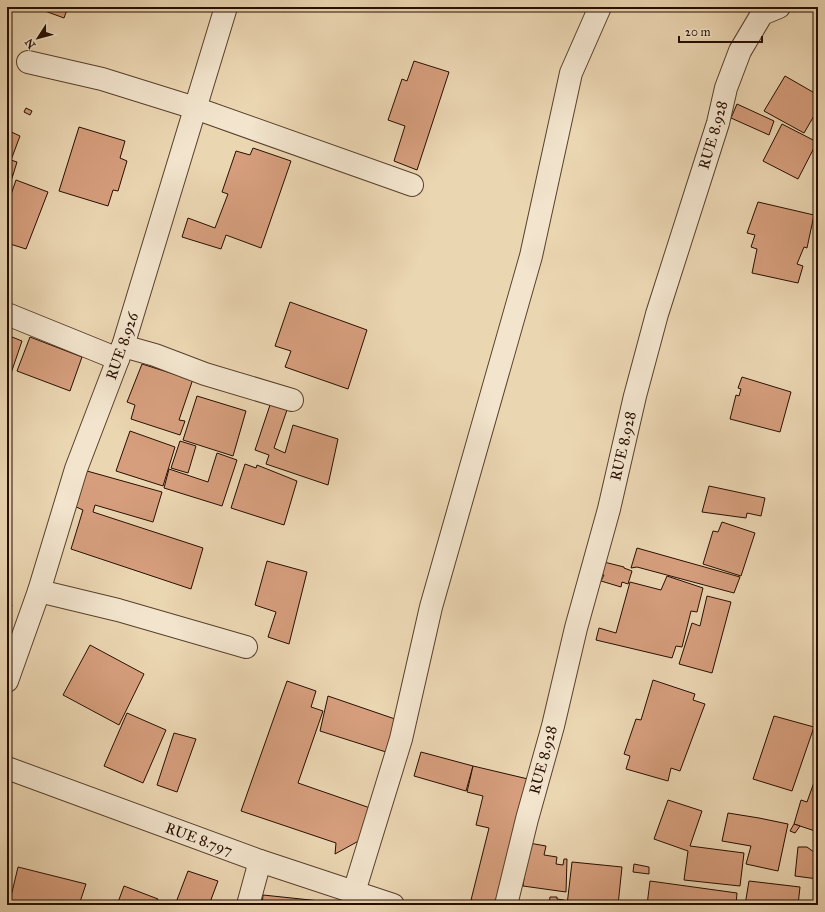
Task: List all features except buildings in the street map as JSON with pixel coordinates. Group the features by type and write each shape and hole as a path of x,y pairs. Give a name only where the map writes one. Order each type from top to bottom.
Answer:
{"street":[{"name":"RUE 8.926","path":"7,681 39,591 76,469 121,352 226,7"},
{"path":"354,892 401,739 431,607 531,256 571,73 600,7"},
{"name":"RUE 8.928","path":"506,905 527,819 553,726 576,628 609,509 635,396 657,314 718,123 726,88 740,51 762,14 779,7"},
{"path":"28,62 102,79 196,108 412,186"},
{"path":"7,314 121,352 155,355 206,374 292,400"},
{"path":"39,591 118,610 246,647"},
{"name":"RUE 8.797","path":"7,768 260,861 393,905"},
{"path":"248,905 260,861"}]}
